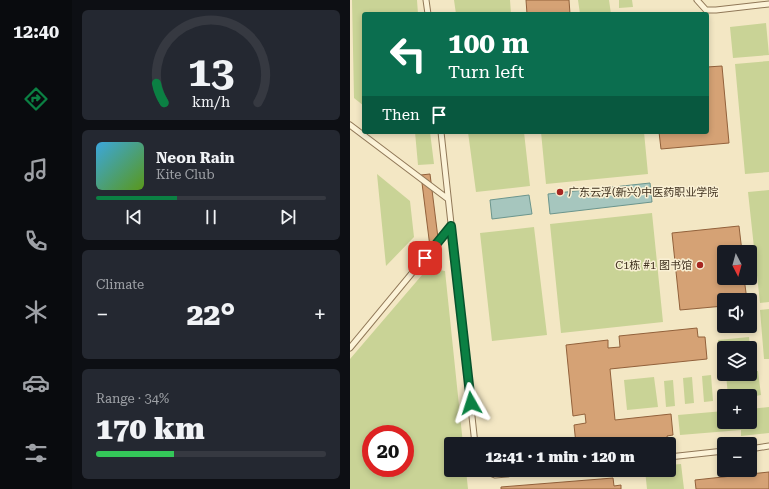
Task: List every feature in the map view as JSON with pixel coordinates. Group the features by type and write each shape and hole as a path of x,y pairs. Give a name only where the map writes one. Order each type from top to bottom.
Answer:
{"lane":[{"path":"426,0 428,12"},
{"path":"697,0 706,10 769,4"},
{"path":"350,125 448,199"},
{"path":"441,134 474,437"},
{"path":"350,348 451,226"},
{"path":"757,447 769,446"},
{"path":"676,456 717,452"}],"green space":[{"path":"352,0 417,0 418,12 362,12 362,104 354,98"},
{"path":"454,0 510,0 511,12 456,12"},
{"path":"578,0 609,0 611,12 580,12"},
{"path":"619,0 632,0 633,7 619,8"},
{"path":"766,23 769,55 733,58 730,27"},
{"path":"769,61 769,172 745,174 735,64"},
{"path":"415,134 430,134 434,164 418,165"},
{"path":"468,134 524,134 530,186 476,192"},
{"path":"541,134 644,134 648,174 546,184"},
{"path":"377,174 410,201 414,237 386,266"},
{"path":"769,190 769,302 760,303 757,275 757,245 754,245 748,192"},
{"path":"652,213 663,322 561,333 550,224"},
{"path":"534,227 547,335 492,341 480,233"},
{"path":"428,268 445,271 462,437 444,437 444,477 467,477 468,489 350,489 350,359"},
{"path":"769,309 769,359 764,359 760,310"},
{"path":"749,337 749,341 718,341"},
{"path":"758,371 761,395 757,396 757,389 727,389 727,381 757,381"},
{"path":"711,375 713,401 704,402 702,376"},
{"path":"654,377 658,407 627,410 624,380"},
{"path":"692,377 694,403 685,404 683,378"},
{"path":"673,380 675,406 666,407 664,381"},
{"path":"769,407 769,433 741,436 741,430 680,435 678,415 717,412 717,429 757,429 757,408"},
{"path":"676,464 681,464 684,489 647,489 646,477 676,477"}],"water":[{"path":"650,183 652,202 550,214 548,194"},
{"path":"529,195 532,214 492,219 490,200"}],"building":[{"path":"526,0 569,0 570,12 527,12"},
{"path":"722,66 729,143 661,149 659,134 709,134 709,67"},
{"path":"430,174 441,262 432,263 421,175"},
{"name":"C1栋 #1 图书馆","path":"739,226 741,245 717,245 717,285 745,285 746,293 717,293 717,307 680,310 672,233"},
{"path":"697,328 698,337 705,337 707,359 610,369 615,420 671,414 673,435 667,437 575,437 574,425 586,423 585,414 573,416 566,345 608,340 608,348 620,347 619,336"},
{"path":"769,472 769,489 696,489 695,480 723,477 757,477 757,473"},
{"path":"613,478 614,486 621,485 621,489 501,489 501,487"}],"place":[{"name":"广东云浮(新兴)中医药职业学院","path":"560,192"},
{"name":"C1栋 #1 图书馆","path":"700,265"}],"route":[{"path":"425,258 451,226 471,403"}]}
